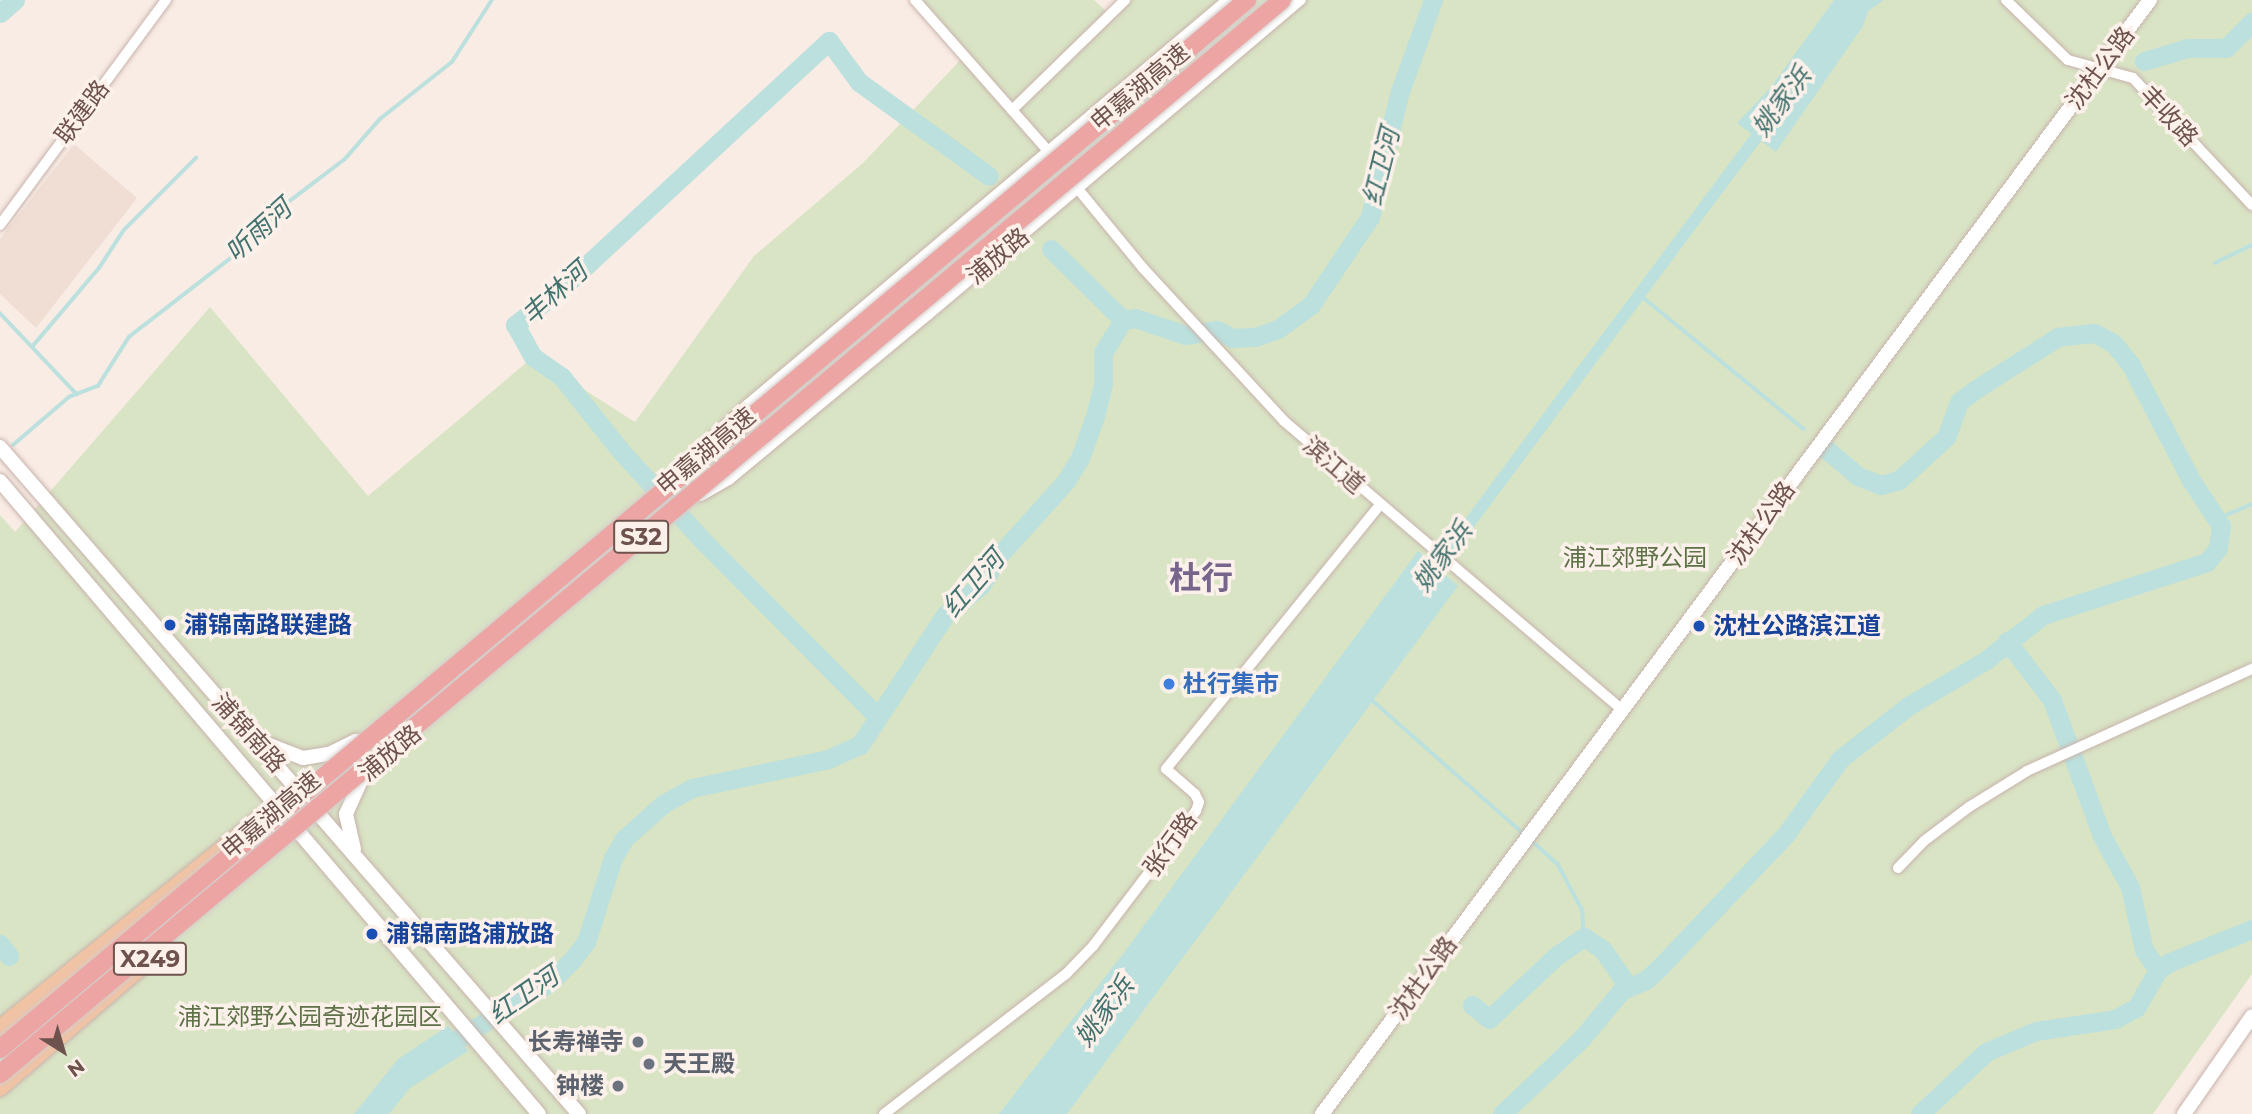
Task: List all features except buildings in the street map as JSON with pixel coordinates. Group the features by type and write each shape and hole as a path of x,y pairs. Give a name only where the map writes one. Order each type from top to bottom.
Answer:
{"highway":[{"name":"申嘉湖高速","path":"0,1049 1245,0"},
{"name":"申嘉湖高速","path":"0,1074 1282,0"}],"main road":[{"name":"浦放路","path":"0,1028 666,487 1245,0"},
{"name":"浦放路","path":"0,1088 363,776 1289,0"},
{"name":"沈杜公路","path":"1322,1114 2150,0"},
{"name":"浦锦南路","path":"0,447 579,1114"},
{"name":"浦锦南路","path":"0,481 278,804 539,1114"},
{"path":"252,736 303,758 329,754 356,741"},
{"path":"358,857 346,814 363,776"},
{"path":"2183,1114 2252,1016"},
{"path":"2193,1114 2252,1033"}],"street":[{"name":"联建路","path":"0,225 166,0"},
{"path":"915,0 1049,152"},
{"path":"1012,110 1125,0"},
{"name":"浦放路","path":"666,487 748,404 1227,0"},
{"name":"浦放路","path":"685,506 729,480 1301,0"},
{"name":"丰收路","path":"2006,0 2068,60 2102,66 2133,78 2252,205"},
{"name":"滨江道","path":"1078,189 1129,252 1199,325 1284,421 1459,574 1622,710"},
{"name":"张行路","path":"884,1114 1066,974 1093,946 1196,811 1199,802 1195,794 1166,769 1380,505"},
{"path":"1898,868 1924,841 1969,807 2027,771 2252,669"}],"shaded area":[{"path":"74,144 137,198 36,328 0,294 0,239"}],"green space":[{"name":"浦江郊野公园","path":"915,0 1094,0 1107,12 1120,0 2252,0 2252,974 2153,1114 0,1114 0,515 15,532 210,307 368,496 533,357 635,422 754,256 863,163 965,55"}],"water":[{"path":"1834,0 1884,0 1868,11 1863,26 1776,152 1737,123 1771,87"},
{"path":"1418,551 1458,586 1067,1114 999,1114 1129,946"},
{"path":"448,1026 468,1051 410,1088 389,1114 354,1114 398,1059"}],"waterway":[{"path":"0,13 15,0"},
{"name":"听雨河","path":"13,445 69,397 98,386 129,337 254,240 282,207 345,159 380,119 452,62 492,0"},
{"name":"红卫河","path":"436,1052 549,983 572,960 586,942 613,858 624,839 663,804 692,788 828,759 860,745 945,615 981,585 1002,552 1066,481 1080,458 1095,416 1103,383 1103,353 1123,320 1135,318 1185,335 1217,330 1233,338 1255,337 1278,329 1311,305 1370,217 1399,94 1433,0"},
{"path":"2144,61 2188,48 2226,48 2252,22"},
{"name":"丰林河","path":"878,717 706,544 620,450 562,377 533,357 515,325 564,286 829,41 859,82 989,176"},
{"name":"姚家浜","path":"1428,579 1766,124"},
{"path":"32,347 99,268 124,230 196,158"},
{"path":"2215,263 2252,245"},
{"name":"丰林河","path":"1051,249 1123,320"},
{"path":"1639,294 1804,429"},
{"path":"0,313 77,394"},
{"path":"1502,1114 1582,1038 1621,991 1646,980 1660,967 1786,834 1840,759 1908,706 1986,660 2043,615 2207,562 2218,548 2221,526 2191,480 2131,365 2113,343 2094,333 2058,337 1976,389 1959,402 1946,437 1899,480 1881,485 1858,476 1826,449"},
{"path":"2217,519 2252,504"},
{"path":"2007,641 2052,700 2102,836 2130,887 2144,950 2158,970"},
{"path":"1372,700 1524,834"},
{"path":"1530,839 1558,864 1583,911 1584,937"},
{"path":"1920,1114 1986,1052 2036,1031 2115,1019 2136,1008 2158,970 2170,962 2252,929"},
{"path":"1472,1005 1489,1019 1556,956 1584,937 1603,950 1628,986"},
{"path":"0,944 9,956"}],"place":[{"name":"浦锦南路联建路","path":"170,625"},
{"name":"沈杜公路滨江道","path":"1699,626"},
{"name":"杜行集市","path":"1169,684"},
{"name":"浦锦南路浦放路","path":"372,934"},
{"name":"长寿禅寺","path":"638,1042"},
{"name":"天王殿","path":"649,1064"},
{"name":"钟楼","path":"618,1086"}],"district":[{"name":"杜行","path":"1201,578"}],"park label":[{"name":"浦江郊野公园奇迹花园区","path":"310,1017"}]}
